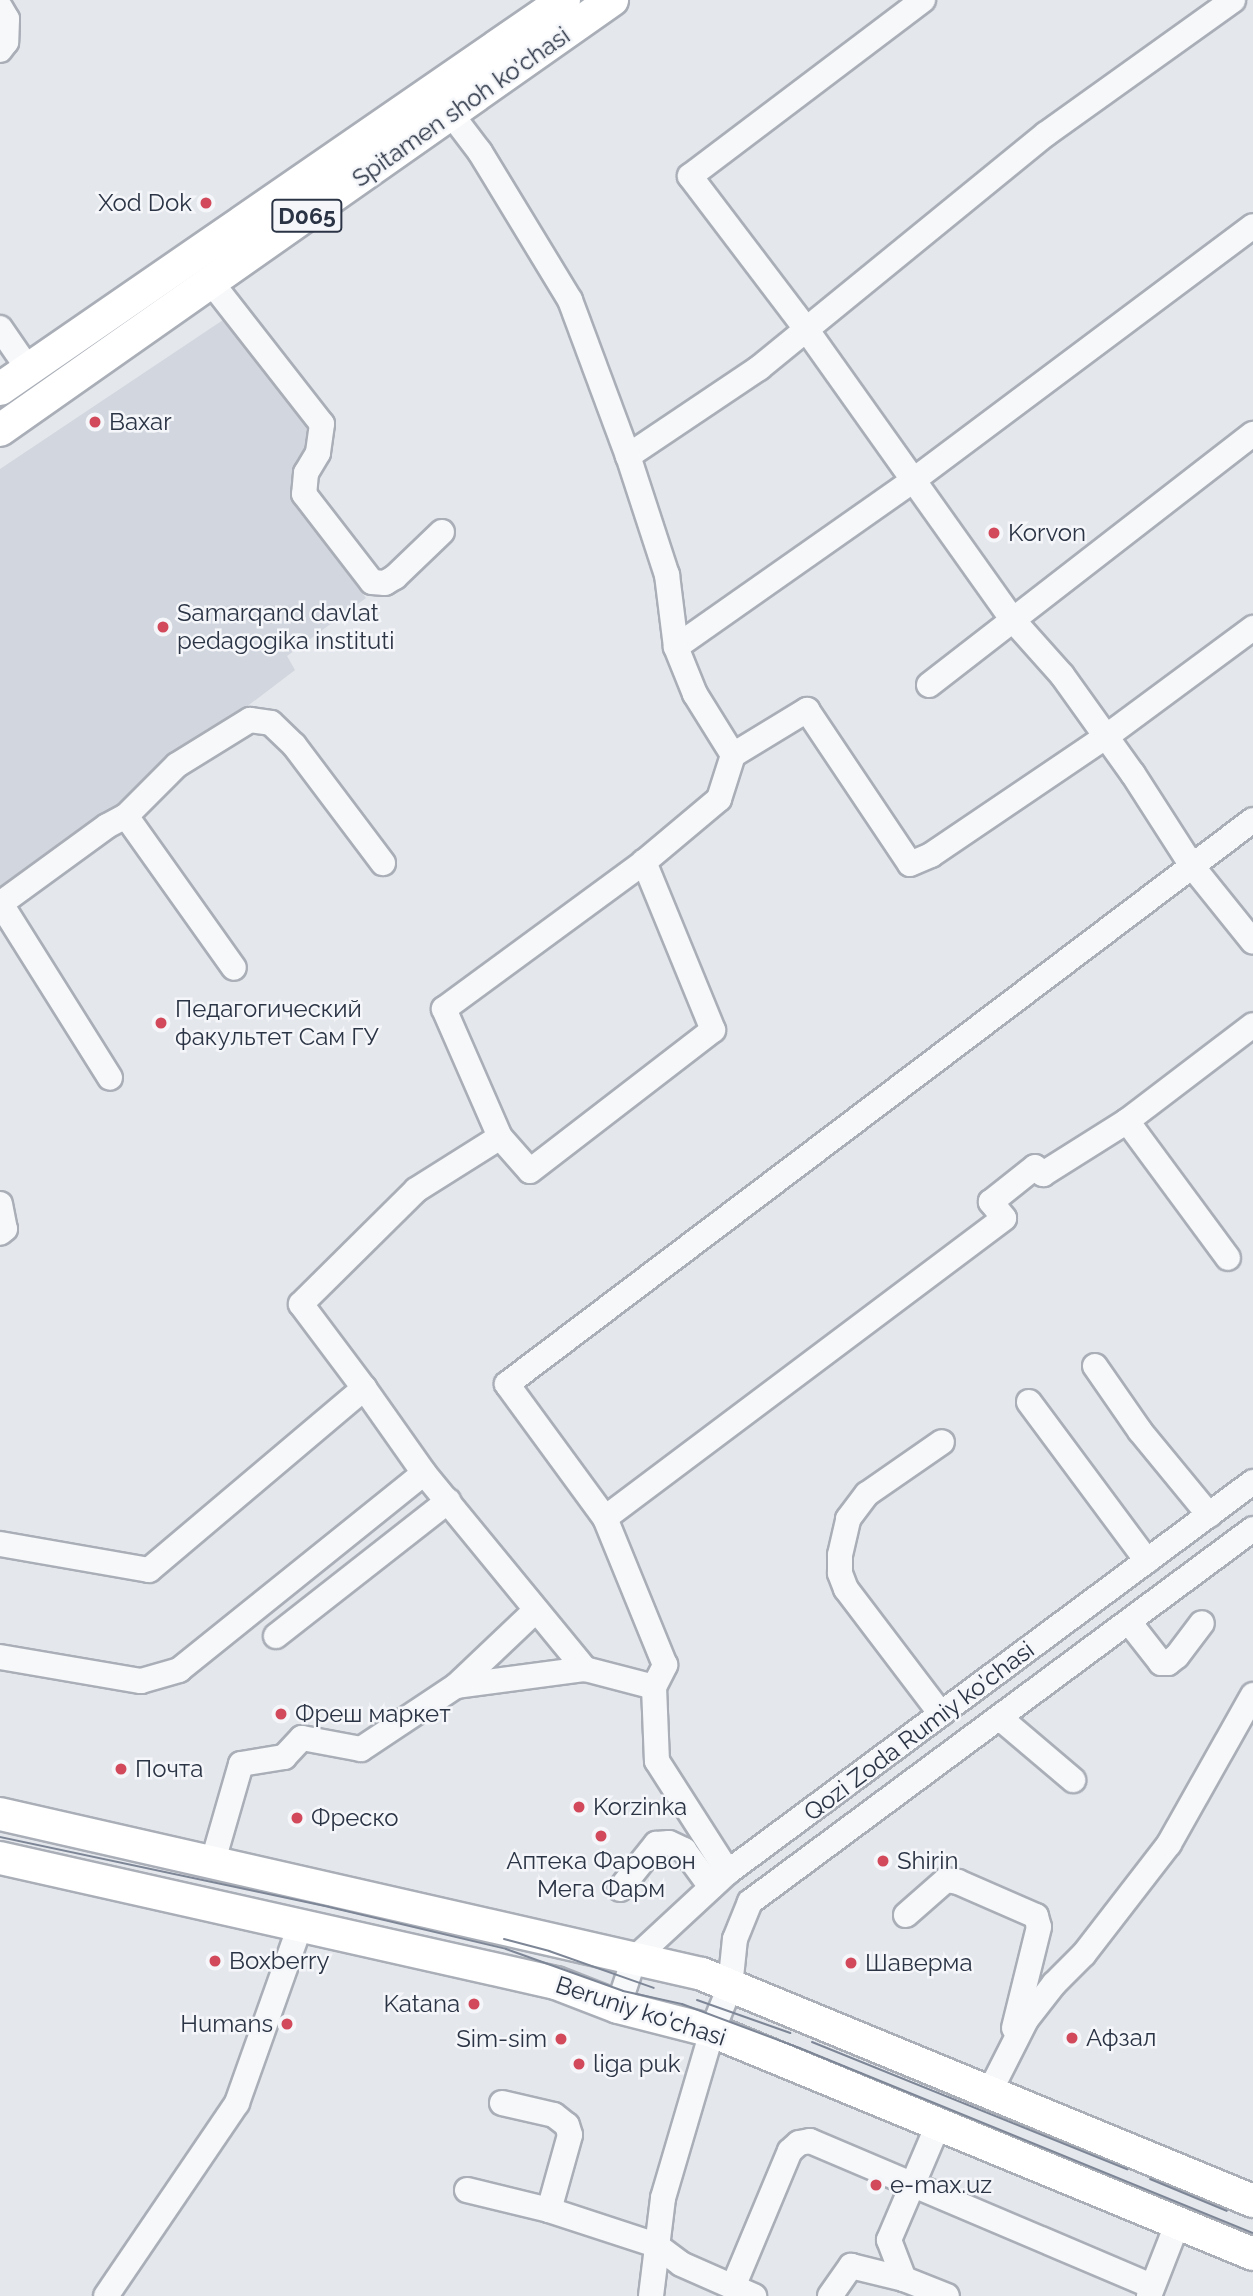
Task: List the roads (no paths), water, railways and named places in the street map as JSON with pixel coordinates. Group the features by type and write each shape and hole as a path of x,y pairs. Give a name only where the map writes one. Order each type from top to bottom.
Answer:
{"main road":[{"name":"Spitamen shoh ko'chasi","path":"0,389 564,0"},
{"name":"Spitamen shoh ko'chasi","path":"0,430 612,0"},
{"name":"Beruniy ko'chasi","path":"0,1814 702,1974 1253,2201"},
{"name":"Beruniy ko'chasi","path":"0,1858 556,1983 618,2007 712,2031 1253,2255"}],"street":[{"path":"923,0 690,176 806,329 1012,619 1062,675 1107,736 1192,866 1253,942"},
{"path":"628,456 759,368 1046,134 1233,0"},
{"path":"0,7 7,19 6,42 0,50"},
{"path":"451,114 480,152 570,300 628,456 667,575 676,647 695,694 733,755"},
{"path":"676,647 915,479 1253,226"},
{"path":"211,282 323,424 318,453 306,473 304,494 372,582 384,583 395,577 442,533"},
{"path":"0,328 29,370"},
{"path":"929,685 1253,434"},
{"path":"644,862 713,1030 530,1171 500,1137 444,1009 644,862 719,799 733,755 807,710 910,864 931,855 1107,736 1253,628"},
{"path":"110,1078 1,904 107,826 126,816 177,765 250,720 271,723 294,746 383,863"},
{"path":"126,816 234,968"},
{"path":"720,1880 657,1761 654,1687 665,1665 605,1518 507,1384 1253,820"},
{"path":"605,1518 1004,1219 991,1202 1035,1167 1043,1174 1127,1121 1253,1025"},
{"path":"1127,1121 1228,1258"},
{"path":"500,1137 416,1190 301,1304 424,1473 585,1669"},
{"path":"0,1204 5,1229 0,1233"},
{"path":"1095,1366 1140,1431 1209,1515"},
{"path":"0,1544 149,1570 364,1388"},
{"path":"1029,1402 1147,1561"},
{"path":"941,1714 846,1589 840,1573 840,1555 848,1519 867,1494 942,1443"},
{"path":"0,1657 141,1681 179,1670 424,1473"},
{"name":"Qozi Zoda Rumiy ko'chasi","path":"618,2007 634,1959 720,1880 1253,1482"},
{"path":"276,1636 448,1501"},
{"name":"Qozi Zoda Rumiy ko'chasi","path":"651,2296 663,2198 712,2031 730,1987 736,1939 750,1902 1252,1531"},
{"path":"214,1861 241,1764 284,1757 303,1738 361,1749 456,1686 536,1610"},
{"path":"1129,1622 1161,1663 1168,1663 1177,1656 1202,1623"},
{"path":"456,1686 585,1669 654,1687"},
{"path":"989,2093 1026,2020 1054,1984 1084,1954 1169,1844 1253,1695"},
{"path":"1000,1718 1073,1780"},
{"path":"620,1889 656,1844 668,1843 684,1850 720,1880"},
{"path":"906,1915 946,1880 958,1882 1037,1916 1039,1927 1008,2055"},
{"path":"106,2296 237,2103 300,1926"},
{"path":"502,2103 554,2115 567,2125 570,2135 549,2210"},
{"path":"904,2279 889,2240 938,2125"},
{"path":"467,2190 549,2210 656,2245 681,2264 743,2291 790,2151 799,2143 810,2141 1151,2291 1178,2222"},
{"path":"830,2296 851,2266 904,2279 947,2296"}],"tram line":[{"path":"0,1837 329,1907 506,1949 623,1991 682,2004 797,2047 1253,2233"},
{"path":"504,1939 549,1951 654,1988"},
{"path":"697,2000 790,2033"},
{"path":"812,2042 1127,2169"},
{"path":"1150,2179 1227,2211"}],"place":[{"name":"Xod Dok","path":"206,203"},
{"name":"Baxar","path":"95,422"},
{"name":"Korvon","path":"994,533"},
{"name":"Samarqand davlat pedagogika instituti","path":"163,627"},
{"name":"Педагогический факультет Сам ГУ","path":"161,1023"},
{"name":"Фреш маркет","path":"281,1714"},
{"name":"Почта","path":"121,1769"},
{"name":"Korzinka","path":"579,1807"},
{"name":"Фреско","path":"297,1818"},
{"name":"Аптека Фаровон Мега Фарм","path":"601,1836"},
{"name":"Shirin","path":"883,1861"},
{"name":"Boxberry","path":"215,1961"},
{"name":"Шаверма","path":"851,1963"},
{"name":"Katana","path":"474,2004"},
{"name":"Humans","path":"287,2024"},
{"name":"Афзал","path":"1072,2038"},
{"name":"Sim-sim","path":"561,2039"},
{"name":"liga puk","path":"579,2064"},
{"name":"e-max.uz","path":"876,2185"}]}
